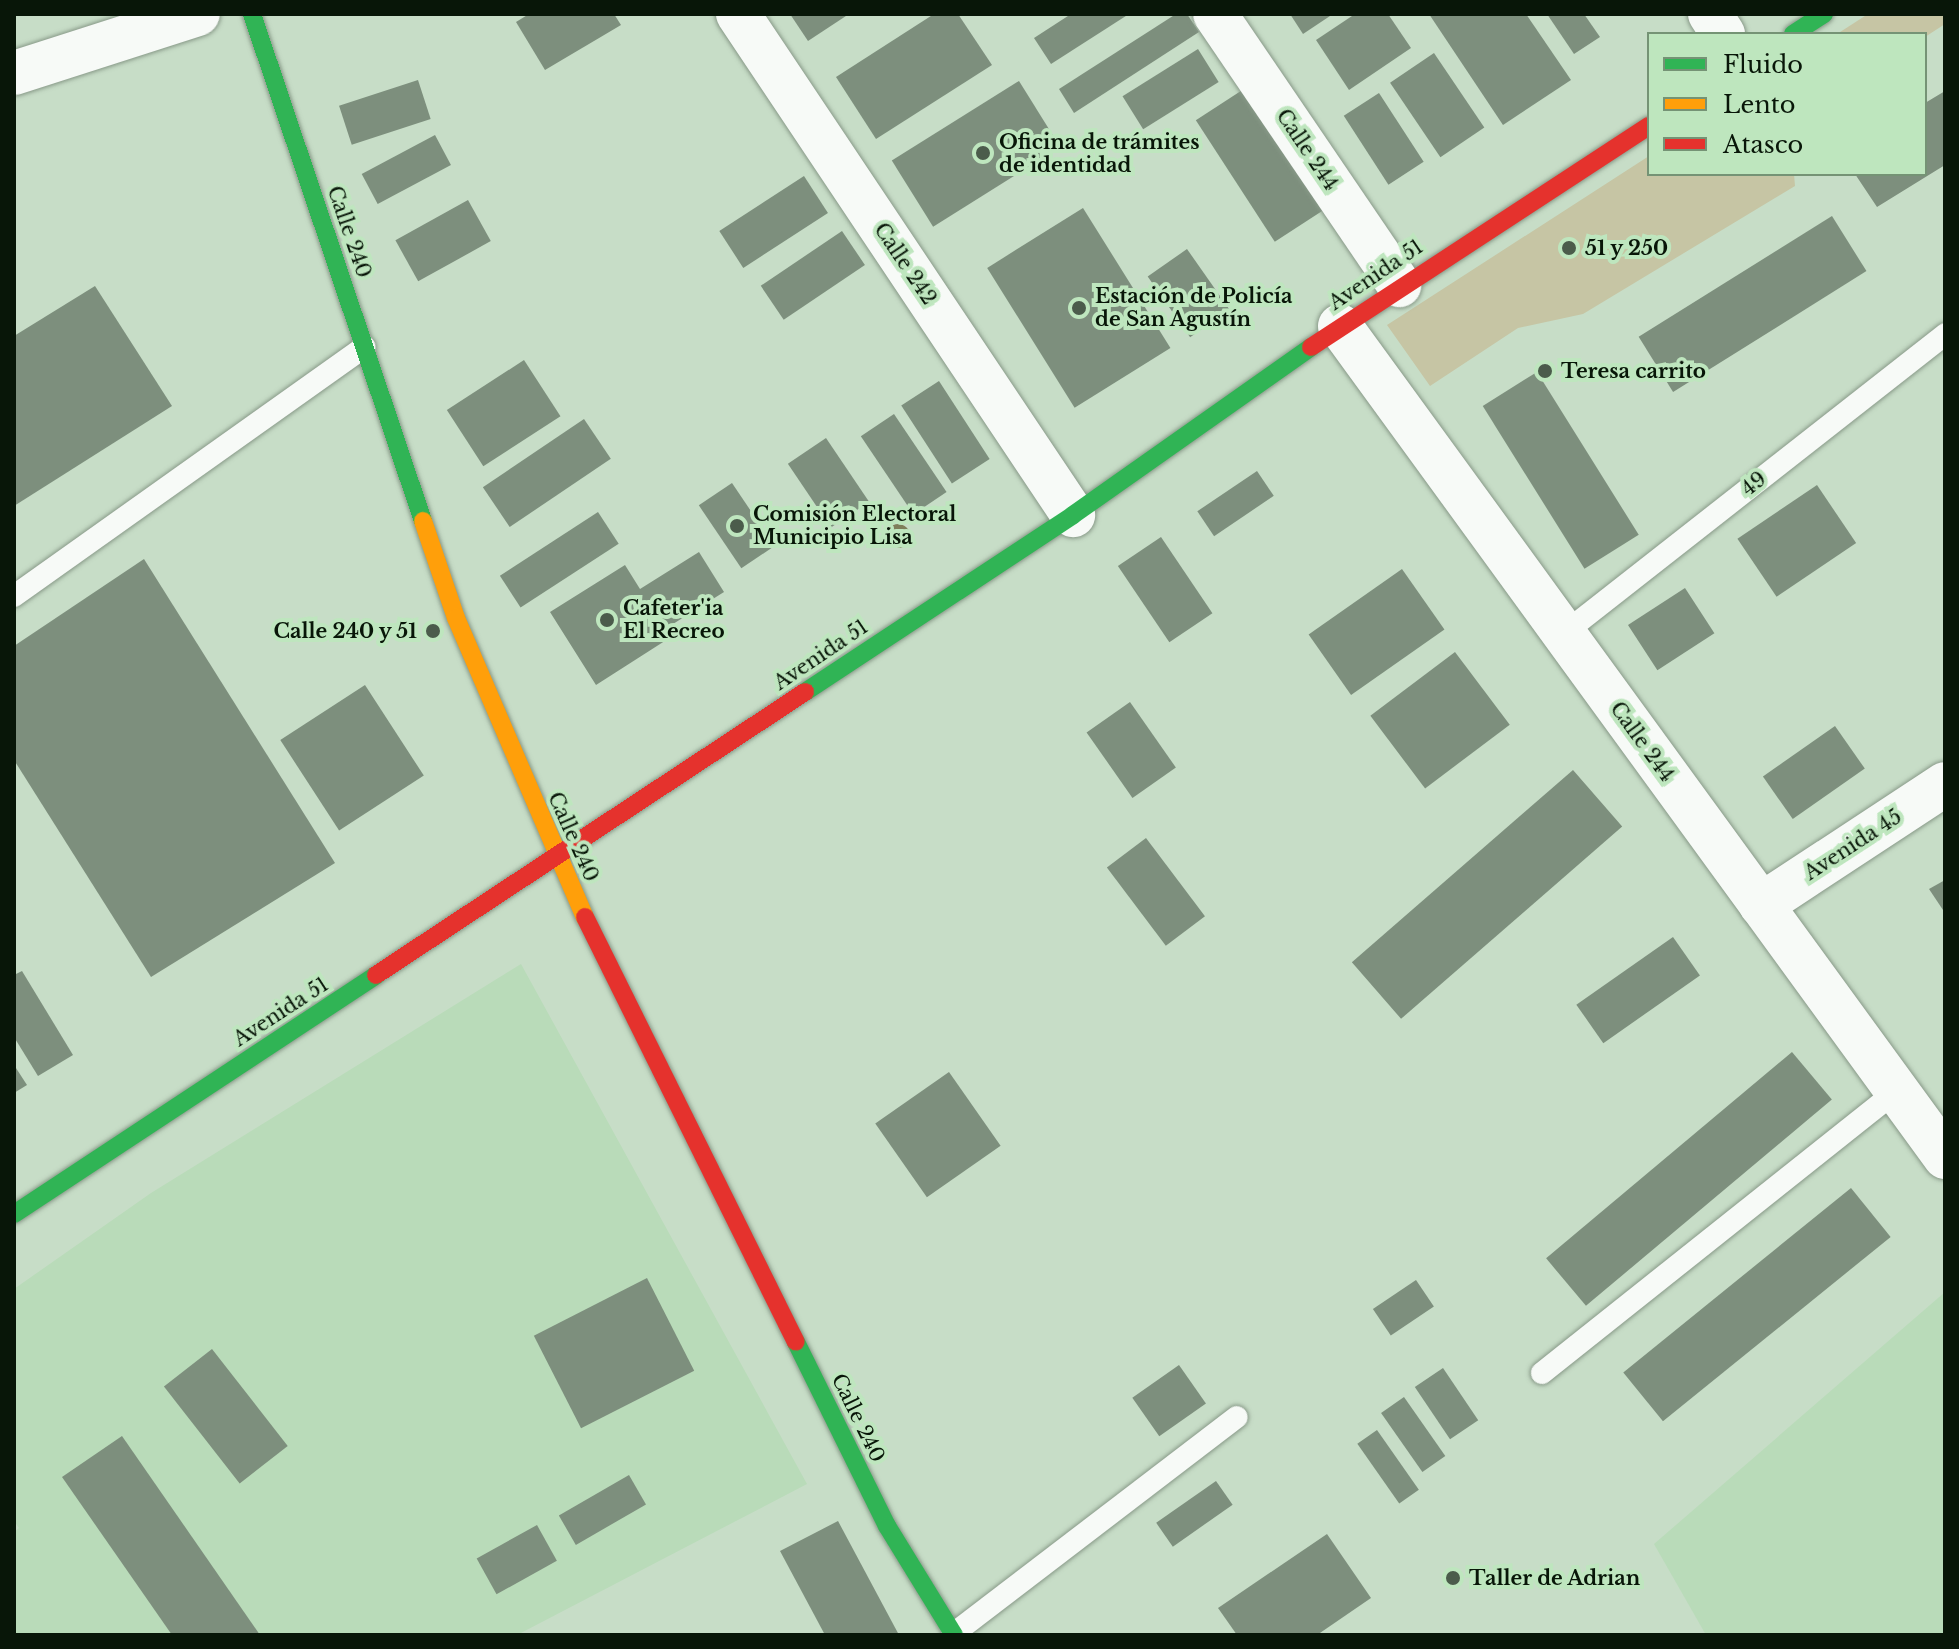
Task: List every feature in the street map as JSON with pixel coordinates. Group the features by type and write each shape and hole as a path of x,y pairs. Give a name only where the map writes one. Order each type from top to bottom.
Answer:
{"main road":[{"name":"Calle 240","path":"252,14 456,618 555,857 887,1526 954,1634"},
{"path":"1796,32 1824,14"},
{"name":"Avenida 51","path":"14,1214 1073,515 1399,285 1647,127"}],"street":[{"path":"14,73 198,14"},
{"name":"Calle 242","path":"738,14 1073,515"},
{"name":"Calle 244","path":"1215,14 1399,285"},
{"path":"1710,14 1722,32"},
{"name":"Calle 244","path":"1340,326 1945,1157"},
{"name":"Avenida 45","path":"1761,905 1945,784"}],"lane":[{"name":"49","path":"1563,634 1945,334"},
{"path":"14,596 365,347"},
{"path":"1542,1373 1897,1091"},
{"path":"954,1634 1237,1417"}],"shaded area":[{"path":"1868,14 1945,14 1945,24 1927,36 1927,32 1840,32"},
{"path":"1647,157 1647,176 1794,176 1795,186 1583,314 1518,328 1430,386 1387,325"},
{"path":"521,964 807,1484 517,1635 14,1635 14,1532 19,1528 14,1521 14,1289 151,1193"},
{"path":"1945,1292 1945,1635 1706,1635 1654,1544"}],"building":[{"path":"529,14 614,14 621,25 545,70 516,22"},
{"path":"790,14 849,14 808,41"},
{"path":"934,14 958,14 992,65 876,139 836,77"},
{"path":"1071,14 1129,14 1051,64 1034,38"},
{"path":"1176,14 1187,14 1199,32 1074,113 1059,89"},
{"path":"1290,14 1333,14 1303,34"},
{"path":"1355,14 1388,14 1411,48 1349,90 1316,40"},
{"path":"1429,14 1526,14 1571,80 1503,125"},
{"path":"1547,14 1584,14 1600,37 1574,54"},
{"path":"1198,49 1219,82 1143,129 1123,96"},
{"path":"1434,53 1484,128 1440,157 1390,83"},
{"path":"418,80 431,119 352,145 339,106"},
{"path":"1019,81 1060,147 933,227 892,160"},
{"path":"1247,87 1326,209 1275,242 1196,120"},
{"path":"1945,91 1945,165 1877,207 1856,176 1927,176 1927,102"},
{"path":"1379,93 1424,162 1388,185 1344,116"},
{"path":"435,135 451,165 378,204 362,174"},
{"path":"804,176 828,213 743,268 719,231"},
{"path":"468,200 491,241 418,281 395,240"},
{"name":"Estación de Policía de San Agustín","path":"1083,208 1170,348 1075,408 987,268"},
{"path":"1832,216 1866,271 1673,392 1639,337"},
{"path":"842,231 865,265 784,320 761,286"},
{"path":"1187,249 1229,310 1190,337 1148,277"},
{"path":"95,286 172,406 14,506 14,336"},
{"path":"524,360 560,416 483,466 447,410"},
{"path":"1537,372 1639,535 1584,569 1483,406"},
{"path":"939,381 990,459 952,484 901,406"},
{"path":"894,414 947,492 913,514 861,436"},
{"path":"584,419 611,459 510,527 483,487"},
{"path":"826,438 869,502 831,528 788,464"},
{"path":"1257,471 1274,496 1214,536 1197,511"},
{"name":"Comisión Electoral Municipio Lisa","path":"732,483 774,546 741,568 699,505"},
{"path":"1817,485 1856,543 1777,597 1737,539"},
{"path":"598,512 619,544 521,608 500,576"},
{"path":"1161,537 1212,613 1169,642 1118,566"},
{"name":"Cafeter'ia El Recreo","path":"699,552 724,592 665,629 671,637 596,685 550,612 625,565 640,589"},
{"path":"144,559 335,863 151,977 14,760 14,646"},
{"path":"1402,569 1444,630 1351,695 1309,634"},
{"path":"1685,588 1714,633 1657,670 1628,625"},
{"path":"1455,652 1510,725 1425,788 1370,716"},
{"path":"365,685 424,776 339,831 280,740"},
{"path":"1130,702 1176,768 1132,798 1087,732"},
{"path":"1835,726 1865,769 1793,819 1763,776"},
{"path":"1573,770 1622,827 1401,1019 1352,962"},
{"path":"1146,838 1205,916 1166,946 1107,867"},
{"path":"1945,880 1945,913 1929,889"},
{"path":"1673,937 1700,976 1603,1043 1576,1005"},
{"path":"22,971 73,1055 38,1076 14,1037 14,975"},
{"path":"1792,1052 1832,1099 1586,1306 1546,1258"},
{"path":"14,1065 27,1085 14,1093"},
{"path":"949,1072 1001,1146 927,1197 875,1124"},
{"path":"1851,1188 1891,1237 1663,1421 1623,1372"},
{"path":"647,1278 694,1371 581,1428 534,1336"},
{"path":"1416,1280 1434,1307 1391,1336 1373,1309"},
{"path":"212,1349 288,1446 240,1483 164,1387"},
{"path":"1179,1365 1206,1404 1159,1436 1132,1398"},
{"path":"1443,1368 1478,1420 1450,1439 1415,1387"},
{"path":"1404,1397 1445,1456 1422,1472 1381,1413"},
{"path":"1377,1430 1419,1490 1399,1504 1357,1444"},
{"path":"122,1436 260,1635 172,1635 62,1477"},
{"path":"629,1475 646,1504 576,1545 559,1516"},
{"path":"1216,1481 1233,1505 1173,1547 1156,1523"},
{"path":"838,1521 899,1635 825,1635 780,1551"},
{"path":"537,1525 557,1561 497,1594 477,1558"},
{"path":"1327,1534 1371,1598 1317,1635 1237,1635 1218,1608"}],"traffic: fast":[{"path":"252,14 423,521"},
{"path":"1796,32 1824,14"},
{"path":"805,692 1073,515 1311,347"},
{"path":"14,1214 376,975"},
{"path":"796,1342 887,1526 954,1635"}],"traffic: slow":[{"path":"423,521 456,618 585,917"}],"traffic: jam":[{"path":"1311,347 1647,127"},
{"path":"376,975 805,692"},
{"path":"585,917 796,1342"}],"place":[{"name":"Oficina de trámites de identidad","path":"983,153"},
{"name":"51 y 250","path":"1569,248"},
{"name":"Estación de Policía de San Agustín","path":"1079,308"},
{"name":"Teresa carrito","path":"1545,371"},
{"name":"Comisión Electoral Municipio Lisa","path":"737,526"},
{"name":"Cafeter'ia El Recreo","path":"607,620"},
{"name":"Calle 240 y 51","path":"433,631"},
{"name":"Taller de Adrian","path":"1453,1578"}]}
